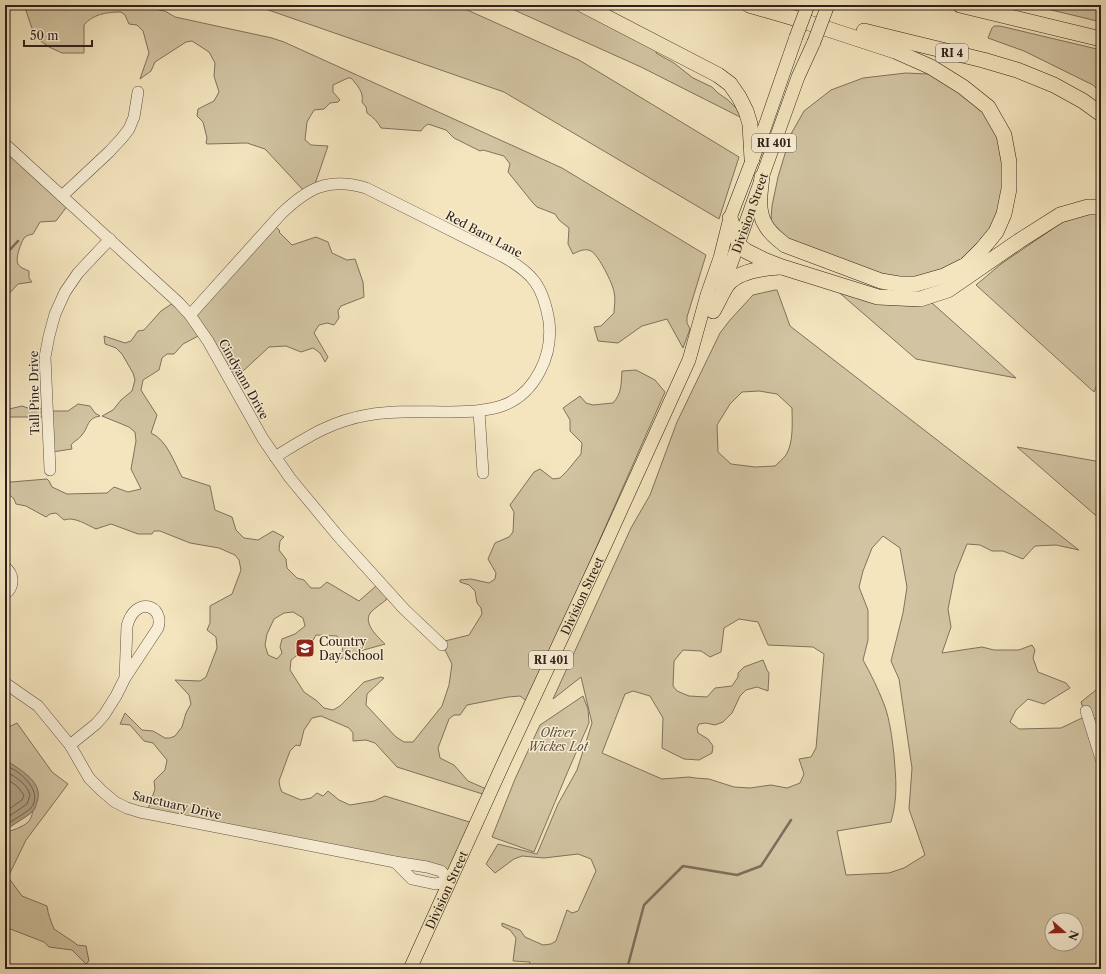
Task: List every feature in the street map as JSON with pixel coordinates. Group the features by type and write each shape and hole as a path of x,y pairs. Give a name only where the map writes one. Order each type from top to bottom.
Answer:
{"highway":[{"path":"583,5 718,75 730,84 742,104 750,124 752,159"},
{"name":"RI 4","path":"749,5 794,18 856,29 1018,70 1054,85 1083,101 1101,114"},
{"path":"960,5 1101,39"},
{"path":"762,177 760,201 761,214 765,225 774,235 786,245 881,282 916,284 944,276 966,264 982,249 996,232 1004,214 1009,189 1009,162 1004,135 988,107 963,86 931,67 895,51 794,18"},
{"path":"730,218 739,245 746,251 782,267 878,297 920,299 948,290 1019,241 1060,215 1088,207 1101,207"},
{"path":"713,311 728,284 735,278 752,271 782,267"}],"main road":[{"name":"Division Street","path":"410,969 642,466 689,360 707,295 720,258 730,218 763,132 808,5"},
{"name":"Division Street","path":"692,352 725,284 798,77 814,42 828,5"}],"street":[{"path":"62,196 109,152 126,133 134,116 138,92"},
{"name":"Cindyann Drive","path":"5,144 167,291 190,315 208,341 275,458 305,497 343,541 404,609 442,645"},
{"name":"Red Barn Lane","path":"190,315 281,214 303,195 326,185 340,183 353,184 366,188 511,261 528,273 540,288 545,302 549,324 548,346 542,367 529,388 516,399 508,404 479,411 382,413 356,417 345,420 306,438 275,458"},
{"name":"Tall Pine Drive","path":"50,470 45,363 46,347 55,314 65,292 78,274 110,239"},
{"path":"479,411 483,473"},
{"path":"5,567 10,572 12,583 11,588 5,594"},
{"path":"70,745 104,715 125,678 158,628 159,619 155,610 151,608 141,607 137,609 133,612 128,621 125,678"},
{"name":"Sanctuary Drive","path":"5,683 38,706 70,745 89,778 115,802 127,808 395,862 427,867 441,871 450,881"},
{"path":"1086,711 1101,759"}],"green space":[{"path":"24,5 131,5 165,11 175,17 272,38 284,42 562,168 706,255 687,317 687,323 690,329 683,348 667,319 642,326 618,343 598,341 594,327 601,326 614,313 615,294 605,270 594,253 589,250 580,251 573,254 568,244 569,228 559,220 555,214 537,207 533,203 508,172 510,164 504,156 483,150 480,151 454,138 446,130 428,124 421,131 381,128 367,113 366,107 362,102 362,95 358,86 351,78 348,78 333,85 333,92 340,100 338,102 330,103 324,109 314,110 307,122 305,140 311,145 328,146 313,190 305,192 265,149 247,143 206,143 207,138 203,122 197,116 198,109 214,101 219,92 214,76 215,63 209,52 192,41 186,42 155,62 151,71 140,79 149,53 143,31 137,25 129,24 125,15 121,12 101,14 92,18 84,25 84,53 62,53 49,47 35,37"},
{"path":"254,5 456,5 579,60 739,157 719,219 504,92"},
{"path":"503,5 578,5 658,47 656,53 674,63 693,78 712,87 737,109 740,117 641,67"},
{"path":"1031,5 1101,5 1101,22"},
{"path":"994,26 1000,26 1101,50 1101,93 1093,85 1024,51 988,38"},
{"path":"906,73 958,78 1009,148 999,219 959,266 900,283 770,234 772,206 778,177 791,134 804,111 831,90 863,78"},
{"path":"5,147 68,205 56,221 40,222 33,234 24,238 21,243 17,261 20,266 29,271 29,278 32,282 18,284 7,296 5,301"},
{"path":"1094,213 1101,214 1101,388 1096,387 1094,392 976,285 1001,264 1067,219"},
{"path":"271,222 292,245 316,237 328,242 332,253 347,260 355,259 363,282 364,297 341,306 338,311 339,318 334,325 327,323 319,325 314,333 328,357 325,362 320,353 313,348 301,352 286,346 269,347 242,372 228,380 201,337 198,336 183,344 174,354 167,354 162,358 159,370 143,380 141,390 157,415 151,433 157,436 166,446 182,477 210,486 215,510 232,517 236,530 244,538 258,540 273,531 284,537 280,541 279,550 286,559 287,568 297,578 304,580 311,588 320,588 327,582 359,601 376,586 387,597 386,600 371,612 368,621 372,630 385,644 353,653 340,659 336,655 342,652 343,646 337,636 316,635 311,644 291,660 290,670 304,692 324,708 333,710 340,706 364,682 381,677 384,678 367,694 366,705 396,737 404,742 413,742 442,706 449,685 452,664 441,642 469,635 482,614 481,608 477,603 475,591 469,585 460,582 460,580 471,579 489,583 495,579 496,573 488,559 495,543 509,537 513,532 514,512 510,505 534,472 540,469 553,479 560,478 581,454 582,443 570,431 570,420 563,408 580,396 586,403 593,405 613,403 620,392 622,371 636,370 655,380 665,392 528,702 520,696 467,705 460,715 454,715 449,719 438,748 440,758 454,765 468,781 491,791 489,796 397,767 375,743 366,740 353,741 353,733 349,728 321,716 312,718 304,730 300,746 296,745 290,751 279,781 280,787 282,792 301,800 311,798 317,793 323,796 328,791 339,800 350,805 374,801 385,796 476,824 455,872 148,809 155,789 154,781 165,770 167,760 153,743 144,741 130,725 120,724 125,713 142,730 153,731 165,738 175,736 182,727 186,713 191,704 189,695 175,680 200,681 206,677 217,648 216,637 207,630 210,623 210,606 232,594 241,570 239,560 235,555 219,548 190,543 160,531 154,531 152,534 138,534 111,524 96,529 76,520 64,520 56,513 50,514 46,517 26,506 16,504 14,499 5,491 5,481 11,482 47,479 52,487 67,494 107,493 114,487 128,492 141,489 131,469 136,441 135,432 129,427 102,416 113,410 121,400 132,391 135,380 133,373 122,354 116,348 105,344 104,336 125,343 131,341 138,331 144,330 161,311 176,301 186,312","holes":["293,612 303,618 305,626 295,634 282,639 280,647 282,653 277,659 268,655 265,645 267,634 274,619 284,613"]},
{"path":"835,289 932,303 1016,378 916,359"},
{"path":"777,290 790,326 1079,550 1056,545 1035,546 1023,559 1003,551 992,551 980,545 967,544 955,574 948,609 951,627 942,653 982,647 994,650 1019,650 1032,645 1035,650 1033,658 1038,672 1066,683 1070,688 1044,704 1028,699 1016,710 1010,722 1019,729 1061,728 1086,716 1081,702 1101,686 1101,716 1091,721 1101,756 1101,969 528,969 530,962 513,961 516,938 510,930 502,926 502,923 520,930 525,937 543,945 551,944 556,941 567,910 572,913 578,911 596,871 591,859 578,854 544,858 522,856 514,859 495,873 486,864 498,844 537,854 558,804 577,770 592,723 581,677 553,699 631,528 650,495 677,422 720,333 753,295","holes":["759,391 777,394 792,408 792,432 789,450 775,466 755,467 731,464 718,452 717,425 730,404 742,392","883,536 900,548 907,587 903,613 891,661 899,679 912,768 909,809 925,855 904,868 889,873 846,875 837,831 891,822 896,796 894,755 888,716 872,676 863,660 868,640 868,610 859,587 863,571 872,548","739,619 758,622 768,645 813,647 824,654 816,748 811,757 799,759 804,774 800,783 787,788 771,785 750,788 734,787 709,779 689,777 662,779 602,753 625,694 633,691 650,696 663,718 662,748 684,759 699,760 712,753 713,746 708,739 698,733 697,728 699,724 706,723 715,725 723,722 732,713 740,696 746,690 757,687 768,691 769,673 763,660 744,667 738,673 738,677 732,686 715,688 707,697 689,696 677,691 673,686 674,661 683,650 701,651 710,657 721,652 724,628"]},
{"path":"78,404 90,406 95,413 100,416 95,417 90,421 84,433 71,445 72,449 52,452 47,417 5,417 5,410 22,406 31,409 45,408 51,411 68,411"},
{"path":"1017,447 1101,462 1101,520"},
{"name":"Oliver Wickes Lot","path":"583,696 588,709 589,723 534,852 492,837 515,779 540,725"},
{"path":"17,723 52,772 68,784 26,840 8,877 22,896 47,906 54,929 77,945 86,946 89,961 86,964 72,950 49,947 44,942 5,927 5,831 15,830 26,824 32,816 30,789 5,769 5,729"}],"water":[{"path":"9,762 20,769 35,783 38,795 36,806 33,811 5,831 5,763"}],"waterway":[{"path":"51,5 65,9"},
{"path":"5,255 18,241"},
{"path":"627,969 644,905 683,866 737,875 761,866 791,820"}],"place":[{"name":"Country Day School","path":"305,648"}]}
